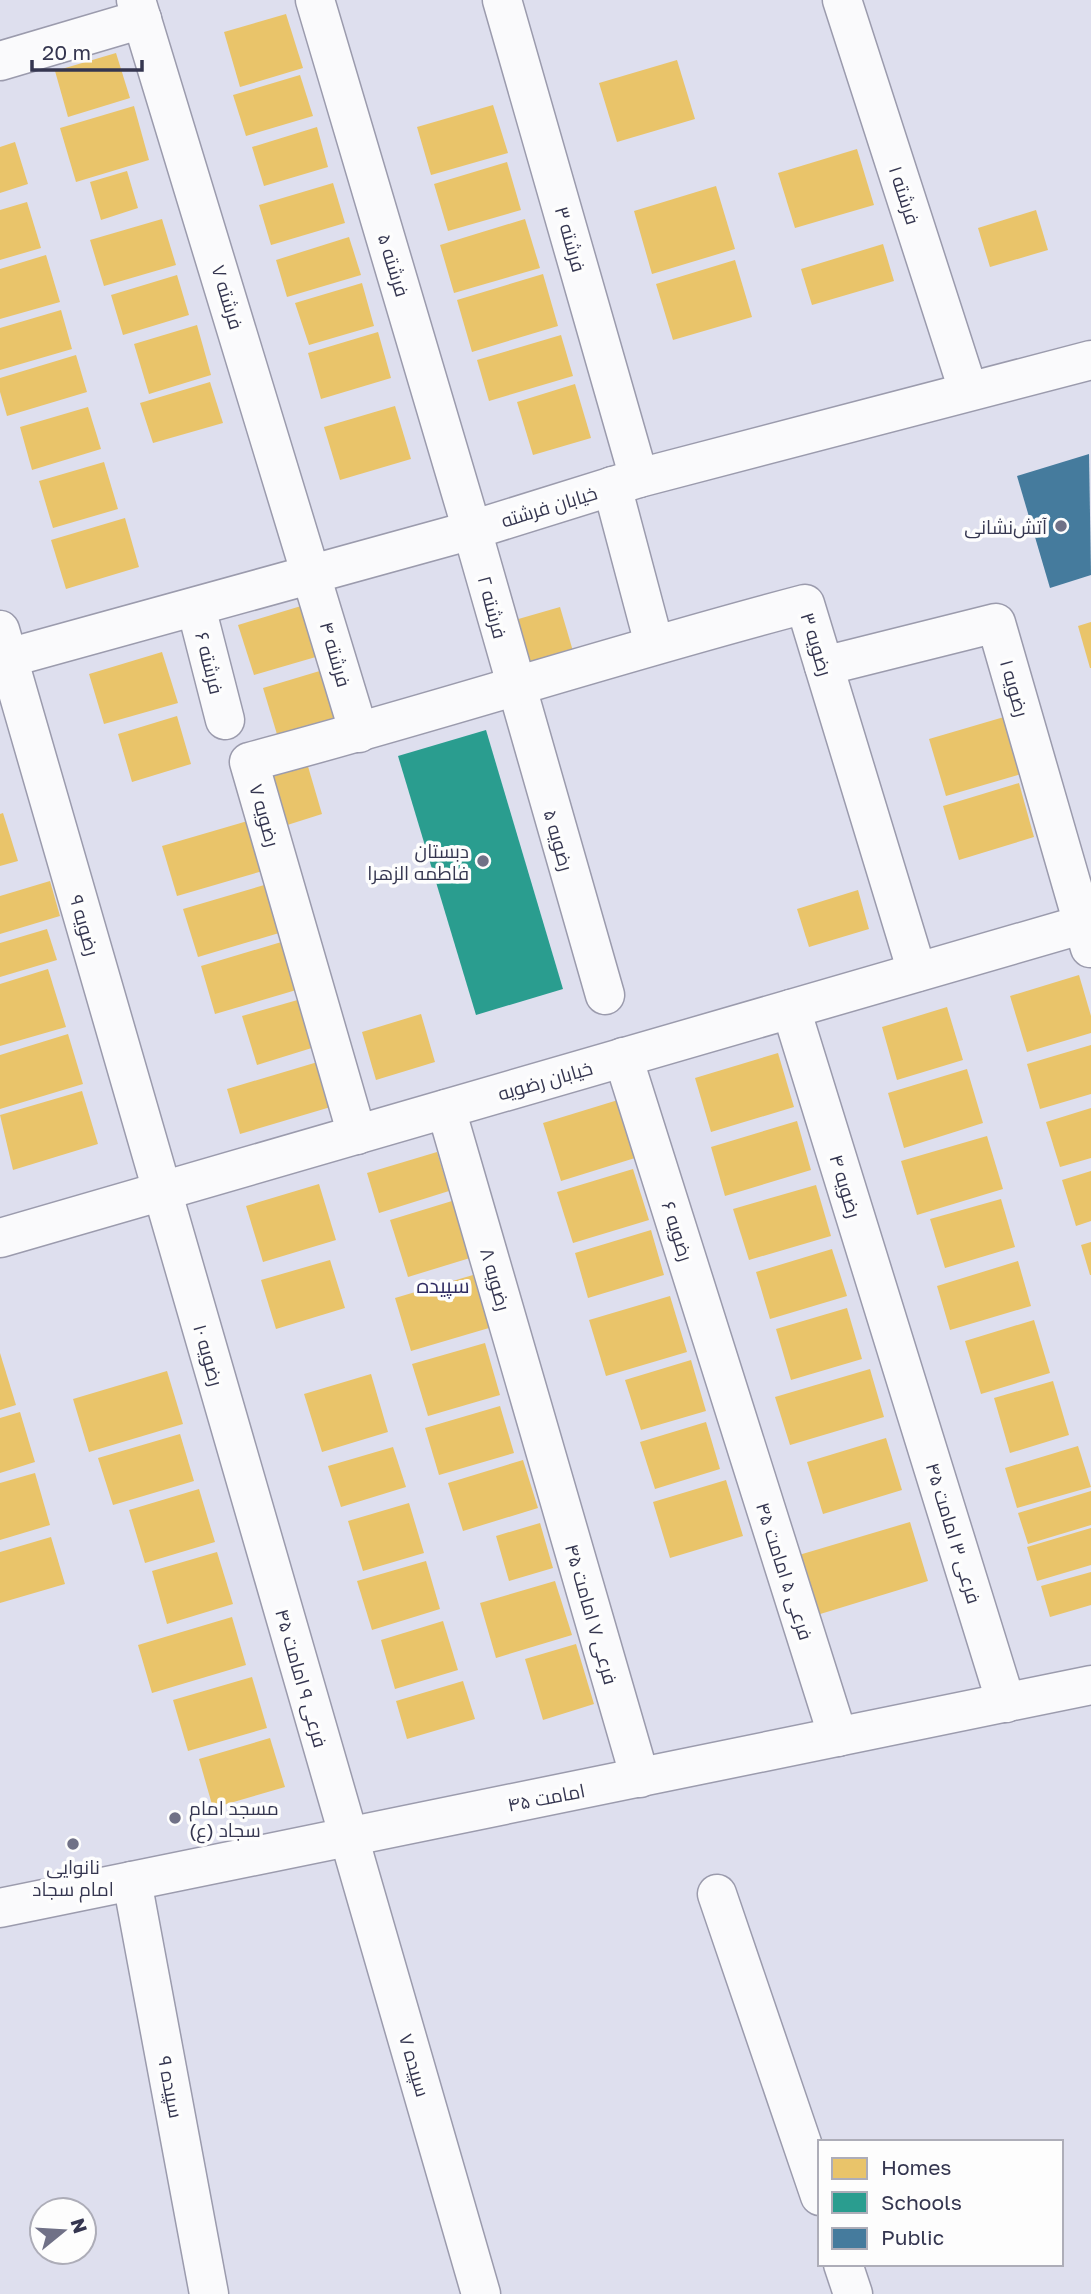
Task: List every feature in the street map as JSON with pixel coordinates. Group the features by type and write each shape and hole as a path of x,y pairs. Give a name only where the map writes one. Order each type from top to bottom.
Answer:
{"street":[{"name":"فرشته ۵","path":"315,0 472,530"},
{"name":"فرشته ۳","path":"502,0 625,482 654,644"},
{"name":"فرشته ۱","path":"842,0 968,390"},
{"path":"0,61 139,10"},
{"name":"فرشته ۷","path":"139,10 313,574"},
{"name":"خیابان فرشته","path":"4,644 196,607 472,530 625,482 968,390 1091,360"},
{"name":"فرشته ۲","path":"472,530 514,684"},
{"name":"فرشته ۴","path":"313,574 359,733"},
{"name":"رضویه ۳","path":"514,684 805,604 918,972"},
{"name":"فرشته ۶","path":"196,607 225,720"},
{"name":"رضویه ۱","path":"824,666 996,622 1088,932"},
{"name":"رضویه ۹","path":"4,644 162,1191"},
{"name":"رضویه ۷","path":"357,1135 249,762 359,733 514,684"},
{"name":"رضویه ۵","path":"514,684 605,995"},
{"name":"خیابان رضویه","path":"0,1238 918,972 1088,932"},
{"name":"رضویه ۴","path":"791,1009 901,1363"},
{"name":"رضویه ۶","path":"623,1057 733,1405"},
{"name":"رضویه ۸","path":"446,1109 545,1450"},
{"name":"رضویه ۱۰","path":"162,1191 257,1520"},
{"name":"فرعی ۳ امامت ۴۵","path":"901,1363 1006,1703"},
{"name":"فرعی ۵ امامت ۴۵","path":"733,1405 838,1737"},
{"name":"فرعی ۷ امامت ۴۵","path":"545,1450 640,1777"},
{"name":"فرعی ۹ امامت ۴۵","path":"257,1520 348,1837"},
{"name":"امامت ۴۵","path":"0,1908 1091,1685"},
{"name":"سپیده ۷","path":"348,1837 481,2294"},
{"name":"سپیده ۹","path":"132,1881 209,2294"},
{"path":"717,1894 818,2190"},
{"path":"844,2266 853,2294"}],"building: Homes":[{"path":"286,14 303,68 240,87 224,32"},
{"path":"116,53 130,98 68,117 55,71"},
{"path":"677,60 695,119 617,142 599,83"},
{"path":"300,75 313,116 246,136 233,95"},
{"path":"493,105 508,153 431,175 417,127"},
{"path":"134,106 149,160 76,182 60,128"},
{"path":"317,127 328,167 264,186 252,147"},
{"path":"15,142 28,184 0,193 0,147"},
{"path":"857,149 874,205 795,228 778,173"},
{"path":"507,162 521,210 448,231 434,184"},
{"path":"127,171 138,208 101,220 90,182"},
{"path":"333,183 345,223 271,245 259,205"},
{"path":"716,186 735,249 652,274 634,211"},
{"path":"27,202 41,248 0,260 0,210"},
{"path":"1036,210 1048,250 990,267 978,228"},
{"path":"162,219 176,265 104,286 90,240"},
{"path":"525,219 540,268 454,293 440,245"},
{"path":"349,237 361,275 287,297 276,260"},
{"path":"883,244 894,281 812,305 801,269"},
{"path":"46,255 60,302 0,319 0,269"},
{"path":"735,260 752,317 673,340 656,284"},
{"path":"543,274 558,326 472,352 457,300"},
{"path":"177,275 189,315 123,335 111,295"},
{"path":"362,283 374,326 309,345 295,303"},
{"path":"61,310 72,349 0,370 0,328"},
{"path":"197,325 211,375 149,394 134,344"},
{"path":"378,332 391,378 321,399 308,353"},
{"path":"561,335 573,376 489,401 477,360"},
{"path":"76,355 87,392 7,416 0,392 0,378"},
{"path":"210,382 223,423 153,443 140,403"},
{"path":"575,384 591,438 533,455 517,402"},
{"path":"395,406 411,459 340,480 324,427"},
{"path":"88,407 101,449 32,470 20,427"},
{"path":"104,462 118,509 53,528 39,481"},
{"path":"125,518 139,567 66,589 51,540"},
{"path":"311,603 326,654 254,675 238,625"},
{"path":"560,607 575,658 523,674 508,622"},
{"path":"1091,622 1091,668 1090,668 1078,626"},
{"path":"162,652 178,703 104,724 89,674"},
{"path":"333,667 349,721 279,741 263,688"},
{"path":"177,716 191,764 132,782 118,734"},
{"path":"1004,717 1021,774 946,796 929,739"},
{"path":"307,763 322,814 281,827 266,776"},
{"path":"1019,783 1034,837 959,860 943,806"},
{"path":"3,813 18,861 0,866 0,814"},
{"path":"251,820 266,870 177,896 162,846"},
{"path":"50,881 60,916 0,934 0,896"},
{"path":"271,883 286,931 198,957 183,909"},
{"path":"858,890 869,929 809,947 797,909"},
{"path":"47,929 57,960 0,977 0,943"},
{"path":"288,940 303,988 215,1014 201,966"},
{"path":"48,969 66,1027 0,1046 0,984"},
{"path":"1079,975 1091,1016 1091,1033 1027,1052 1010,996"},
{"path":"301,999 315,1047 257,1065 242,1016"},
{"path":"947,1007 963,1060 897,1080 882,1027"},
{"path":"421,1014 435,1062 376,1080 362,1032"},
{"path":"68,1034 83,1084 0,1109 0,1055"},
{"path":"1091,1045 1091,1094 1040,1109 1027,1064"},
{"path":"778,1053 794,1107 711,1132 695,1078"},
{"path":"321,1061 334,1106 240,1134 227,1089"},
{"path":"967,1069 983,1123 904,1148 888,1093"},
{"path":"82,1091 98,1144 13,1170 0,1115"},
{"path":"618,1100 635,1158 561,1181 543,1123"},
{"path":"1091,1108 1091,1158 1060,1167 1046,1122"},
{"path":"797,1121 811,1170 725,1196 711,1147"},
{"path":"987,1136 1003,1189 917,1215 901,1161"},
{"path":"437,1152 449,1191 379,1213 367,1173"},
{"path":"633,1169 649,1220 573,1243 557,1192"},
{"path":"1091,1171 1091,1221 1076,1226 1062,1180"},
{"path":"319,1184 336,1240 263,1262 246,1206"},
{"path":"816,1185 831,1236 749,1260 733,1209"},
{"path":"1001,1199 1015,1247 945,1268 930,1219"},
{"path":"452,1201 470,1258 408,1277 390,1220"},
{"path":"651,1230 664,1275 588,1298 575,1253"},
{"path":"1091,1242 1091,1275 1090,1275 1081,1245"},
{"path":"832,1249 847,1296 770,1319 756,1272"},
{"path":"330,1260 345,1308 276,1329 261,1280"},
{"path":"1018,1261 1031,1306 950,1330 937,1286"},
{"path":"473,1275 489,1328 411,1351 395,1298"},
{"path":"670,1296 687,1352 606,1376 589,1320"},
{"path":"847,1308 862,1359 791,1380 776,1329"},
{"path":"1034,1320 1050,1373 981,1394 965,1341"},
{"path":"485,1343 500,1395 428,1416 412,1364"},
{"path":"0,1353 16,1405 0,1410"},
{"path":"691,1360 706,1411 641,1430 625,1380"},
{"path":"870,1369 884,1417 790,1445 775,1397"},
{"path":"167,1371 183,1424 89,1452 73,1399"},
{"path":"371,1374 388,1432 322,1452 304,1394"},
{"path":"1053,1381 1069,1435 1010,1453 994,1398"},
{"path":"500,1406 514,1453 439,1475 425,1428"},
{"path":"20,1412 35,1462 0,1473 0,1418"},
{"path":"706,1422 720,1469 655,1489 640,1442"},
{"path":"180,1434 194,1481 113,1505 98,1458"},
{"path":"886,1438 902,1490 823,1514 807,1462"},
{"path":"1078,1446 1091,1487 1017,1508 1005,1468"},
{"path":"393,1447 406,1487 341,1507 328,1466"},
{"path":"523,1460 538,1508 463,1531 448,1483"},
{"path":"35,1473 50,1525 0,1540 0,1483"},
{"path":"726,1480 743,1536 670,1558 653,1502"},
{"path":"199,1489 215,1542 145,1563 129,1510"},
{"path":"1091,1491 1091,1525 1028,1544 1018,1513"},
{"path":"409,1503 424,1553 363,1571 348,1521"},
{"path":"910,1522 928,1581 817,1615 799,1555"},
{"path":"540,1523 553,1568 509,1581 496,1536"},
{"path":"1091,1528 1091,1565 1037,1581 1027,1547"},
{"path":"51,1537 65,1584 0,1603 0,1552"},
{"path":"217,1552 233,1604 167,1624 152,1571"},
{"path":"426,1561 440,1609 372,1630 357,1581"},
{"path":"1091,1572 1091,1605 1050,1617 1041,1586"},
{"path":"555,1581 572,1635 496,1658 480,1603"},
{"path":"232,1617 246,1665 152,1693 138,1645"},
{"path":"443,1621 458,1670 395,1689 381,1640"},
{"path":"576,1644 594,1704 543,1720 525,1659"},
{"path":"252,1677 267,1728 188,1751 173,1700"},
{"path":"463,1681 475,1719 407,1739 396,1701"},
{"path":"270,1738 285,1787 213,1808 199,1759"}],"building: Schools":[{"path":"486,730 563,989 476,1015 398,756"}],"building: Public":[{"name":"آتش‌نشانی","path":"1089,454 1091,575 1050,588 1017,476"}],"place":[{"name":"آتش‌نشانی","path":"1061,526"},
{"name":"دبستان فاطمه الزهرا","path":"483,861"},
{"name":"مسجد امام سجاد (ع)","path":"175,1818"},
{"name":"نانوایی امام سجاد","path":"73,1844"}],"district":[{"name":"سپیده","path":"443,1285"}]}
